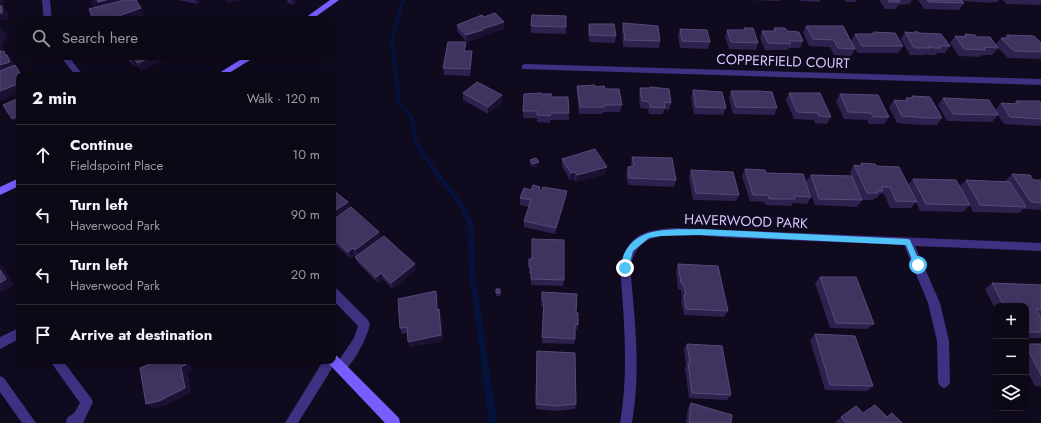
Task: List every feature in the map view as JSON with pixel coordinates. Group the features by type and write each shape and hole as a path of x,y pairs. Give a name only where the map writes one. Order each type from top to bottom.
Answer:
{"main road":[{"path":"312,16 335,0"},
{"path":"225,72 245,60"},
{"path":"0,191 16,183"},
{"path":"335,364 394,423"}],"street":[{"path":"46,0 47,16"},
{"path":"67,60 77,72"},
{"name":"COPPERFIELD COURT","path":"525,67 1041,82"},
{"name":"HAVERWOOD PARK","path":"626,423 630,404 632,358 625,268 630,249 647,236 660,233 700,232 1041,247"},
{"path":"908,242 934,303 943,341 944,382"},
{"path":"336,295 364,324 363,333 358,344 336,361"},
{"path":"0,343 16,335"},
{"path":"58,364 87,402 79,418 72,423"},
{"path":"291,423 333,364"},
{"path":"0,382 30,423"}],"building":[{"path":"125,0 136,0 141,8 119,16 92,16 89,9"},
{"path":"888,0 899,0 900,2 889,2"},
{"path":"927,0 961,0 964,3 929,2"},
{"path":"0,6 2,6 2,13 0,13"},
{"path":"495,13 504,22 466,35 457,25 482,15 484,17"},
{"path":"532,15 566,16 566,27 531,26"},
{"path":"623,23 658,26 660,41 625,40"},
{"path":"589,24 614,24 616,36 590,35"},
{"path":"806,26 843,26 855,49 838,48 834,40 813,39"},
{"path":"744,28 753,28 758,43 731,42 727,30 745,30"},
{"path":"774,28 785,28 787,31 799,32 803,41 789,41 791,44 768,43 762,31 776,31"},
{"path":"680,29 707,30 710,42 682,41"},
{"path":"915,31 919,33 941,34 950,46 939,46 941,48 933,48 929,46 930,48 914,48 905,32 915,33"},
{"path":"874,32 895,33 903,46 862,46 855,34 872,34"},
{"path":"965,34 975,35 977,37 990,37 998,48 984,47 985,50 964,49 955,36 966,37"},
{"path":"1007,35 1034,36 1041,43 1041,52 1014,51 1001,38 1009,38"},
{"path":"448,42 466,42 464,51 472,51 470,69 443,68"},
{"path":"0,50 1,52 4,51 10,62 0,65"},
{"path":"135,60 145,60 138,63"},
{"path":"15,65 19,72 16,72 16,85 0,91 0,71"},
{"path":"477,82 502,95 488,107 463,93"},
{"path":"595,85 595,87 604,86 605,89 619,89 622,105 580,107 577,86"},
{"path":"650,87 669,89 671,103 664,102 665,108 650,107 650,102 642,101 640,88"},
{"path":"693,90 722,92 726,108 696,107"},
{"path":"731,91 772,92 777,108 736,107"},
{"path":"789,93 820,93 831,117 819,116 818,113 797,112"},
{"path":"524,94 552,94 550,97 568,97 569,113 551,113 550,116 537,115 537,111 523,111"},
{"path":"840,94 878,95 889,117 873,117 871,113 848,112"},
{"path":"912,96 930,97 942,118 902,116 894,100 908,101 906,98 913,98"},
{"path":"943,98 989,100 998,115 953,114"},
{"path":"16,99 16,117 12,119 3,105"},
{"path":"1016,101 1039,101 1041,103 1041,119 1010,117 1001,103 1018,104"},
{"path":"595,149 607,167 577,175 575,172 571,173 562,159"},
{"path":"632,157 672,158 676,180 629,178 628,167 634,166"},
{"path":"536,158 539,162 533,164 530,160"},
{"path":"861,163 875,164 876,166 899,167 917,202 896,201 890,187 881,187 883,191 878,191 878,193 867,193 854,165 862,166"},
{"path":"745,169 765,170 766,173 803,174 811,197 794,196 795,199 769,199 768,195 753,195"},
{"path":"691,170 733,172 739,195 696,193"},
{"path":"1012,174 1030,175 1033,180 1041,180 1041,203 1031,202"},
{"path":"811,175 852,176 862,200 819,199"},
{"path":"913,179 956,180 970,205 926,204"},
{"path":"966,180 1010,182 1026,207 980,205"},
{"path":"533,185 540,187 539,190 541,191 543,187 567,191 556,228 524,221 531,200 520,198 524,188 531,190"},
{"path":"336,192 348,202 336,210"},
{"path":"351,207 379,232 355,250 353,248 348,252 336,241 336,218"},
{"path":"384,236 415,264 391,283 381,273 376,277 355,257"},
{"path":"532,239 564,240 564,280 531,279 529,259 532,259"},
{"path":"678,264 718,266 728,311 686,309 684,295 686,295 683,284 681,283"},
{"path":"0,270 6,279 0,283"},
{"path":"820,277 856,277 874,324 836,323"},
{"path":"992,283 1041,285 1041,310 1036,309 1041,318 1041,332 1029,332 1029,303 1002,303"},
{"path":"496,289 500,289 500,293 496,293"},
{"path":"436,291 441,335 408,342 407,327 400,328 398,299"},
{"path":"542,292 577,294 576,313 578,313 578,325 575,324 575,339 542,337 544,301 542,300"},
{"path":"815,334 855,336 873,386 830,385"},
{"path":"687,344 722,346 731,395 692,393"},
{"path":"1029,344 1041,344 1041,375 1029,352"},
{"path":"537,351 575,353 576,404 556,406 536,404"},
{"path":"150,364 186,364 181,367 185,388 159,401 146,404 140,368"},
{"path":"691,403 732,415 731,423 689,423"},
{"path":"875,405 887,417 892,413 902,423 846,423 841,417 856,406 863,413"}],"waterway":[{"path":"405,0 401,5 392,40 399,104 412,117 415,141 430,164 463,208 470,222 472,272 493,423"}],"route":[{"path":"625,268 630,249 647,236 660,233 700,232 908,242 918,265"}]}
